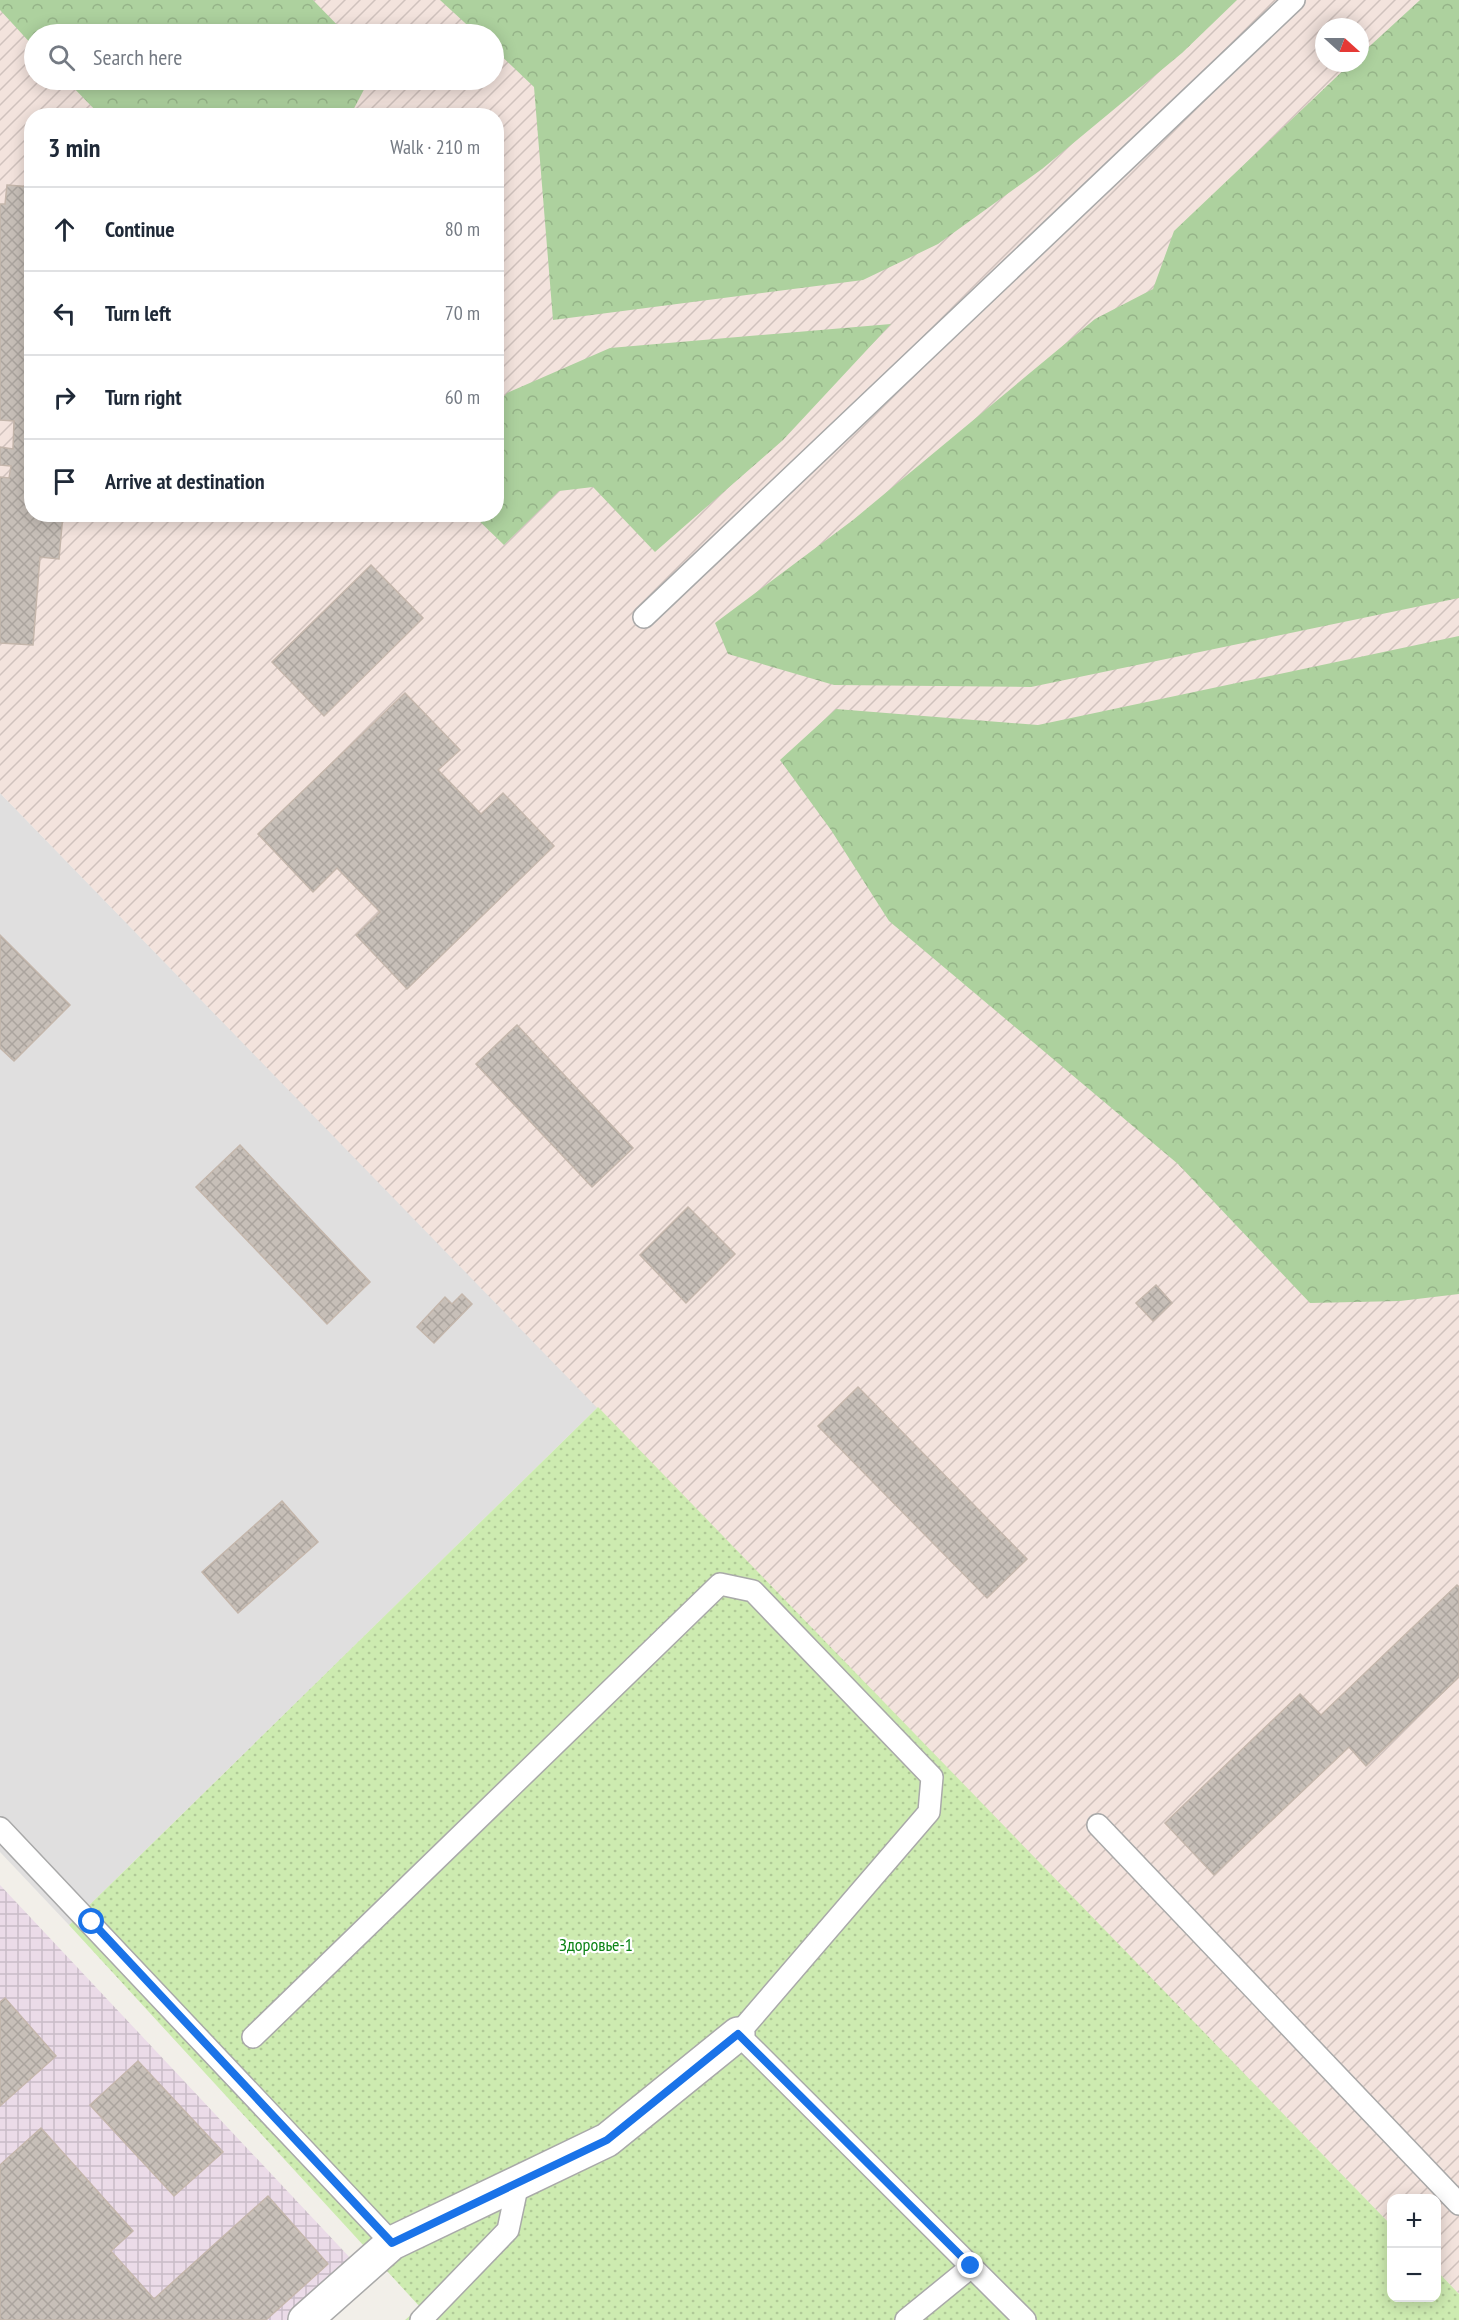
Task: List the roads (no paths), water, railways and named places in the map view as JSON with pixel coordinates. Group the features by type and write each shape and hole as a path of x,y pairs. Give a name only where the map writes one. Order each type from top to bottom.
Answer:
{"street":[{"path":"305,2320 392,2243 607,2140 738,2034"}],"lane":[{"path":"644,617 1294,0"},
{"path":"253,2037 720,1584 753,1592 932,1777 929,1812 738,2034 1025,2320"},
{"path":"1098,1825 1459,2204"},
{"path":"0,1827 392,2243"},
{"path":"421,2320 508,2230 518,2183"},
{"path":"906,2320 971,2266"}],"park label":[{"name":"Здоровье-1","path":"596,1944"}]}
